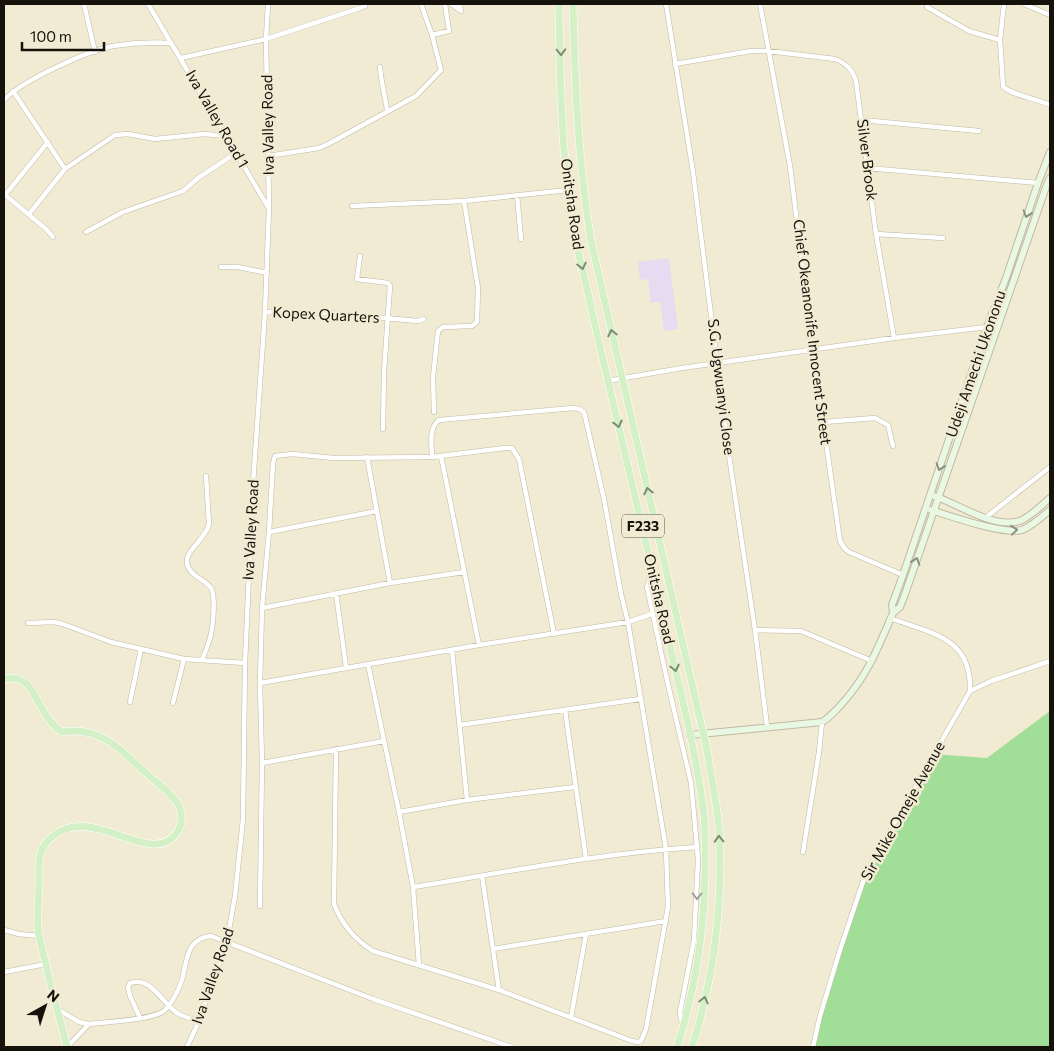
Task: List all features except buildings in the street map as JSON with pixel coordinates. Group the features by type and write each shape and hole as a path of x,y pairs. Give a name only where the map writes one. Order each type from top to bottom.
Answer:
{"main road":[{"name":"Onitsha Road","path":"559,4 564,145 574,229 607,381 655,579 690,735 697,768 705,830 704,913 696,974 685,1024 677,1047"},
{"name":"Onitsha Road","path":"573,4 578,134 591,241 703,734 718,821 718,896 713,958 708,987 692,1047"},
{"name":"Udeji Amechi Ukononu","path":"892,616 892,605 987,327 1050,152"},
{"name":"Udeji Amechi Ukononu","path":"892,616 900,607 904,597 1050,178"},
{"path":"1006,278 1013,281"},
{"path":"931,494 985,518 1009,523 1022,520 1050,498"},
{"path":"926,508 1007,531 1022,530 1050,510"},
{"path":"690,735 822,722 851,694 863,679 892,616"},
{"path":"4,679 15,678 29,686 34,692 42,710 59,730 96,735 124,751 169,793 178,804 182,818 181,826 176,834 169,841 157,845 139,843 103,829 74,828 58,833 48,841 41,853 39,936 67,1047"}],"street":[{"path":"84,4 95,52"},
{"name":"Iva Valley Road 1","path":"148,4 269,208"},
{"name":"Iva Valley Road","path":"187,1047 199,1021 227,941 236,896 243,819 245,663 252,484 269,208 266,39 268,4"},
{"path":"181,58 266,39 360,8 365,6 365,4"},
{"path":"268,156 319,148 420,92 441,70 432,35 421,4"},
{"path":"432,35 449,31 445,4"},
{"path":"451,4 461,10 459,4"},
{"name":"S.G. Ugwuanyi Close","path":"666,4 693,172 727,442 755,630 767,726"},
{"name":"Chief Okeanonife Innocent Street","path":"760,4 790,166 836,519 842,546 849,552 903,575"},
{"path":"1004,4 1000,40 1004,88 1010,92 1050,104"},
{"path":"1024,4 1050,15"},
{"path":"927,7 969,31 1000,40"},
{"path":"4,100 13,91 48,72 95,52 113,46 170,42"},
{"path":"675,64 741,53 768,51"},
{"name":"Silver Brook","path":"768,51 836,59 850,68 854,75 862,120 876,234 894,338"},
{"path":"380,67 381,84 386,97 387,110"},
{"path":"13,91 65,169"},
{"path":"862,120 979,131"},
{"path":"29,214 65,169 115,135 128,134 155,139 204,134 226,136"},
{"path":"48,142 4,195 53,236"},
{"path":"86,232 123,212 182,191 236,153"},
{"path":"867,168 1038,183"},
{"path":"352,206 464,201 568,190"},
{"path":"517,196 521,239"},
{"path":"434,412 433,377 438,331 443,326 472,326 476,324 477,320 478,288 464,201"},
{"path":"876,234 944,238"},
{"name":"Kopex Quarters","path":"360,256 357,279 388,283 391,289 387,319 383,429"},
{"path":"221,267 238,267 266,274"},
{"name":"Kopex Quarters","path":"264,312 329,313 418,321 424,319"},
{"path":"607,381 622,377 718,363 987,327"},
{"path":"336,749 334,904 344,925 359,942 373,951 499,990 632,1041 641,1041 646,1029 668,907 666,849 628,622 621,594 604,499 584,412 573,408 439,420 433,426 432,458"},
{"path":"824,422 879,419 888,424 893,446"},
{"path":"260,906 262,608 275,456 292,454 334,458 432,458 512,448 519,460 554,634"},
{"path":"441,456 479,645"},
{"path":"367,457 390,583"},
{"path":"985,518 1050,467"},
{"path":"202,660 212,632 213,594 211,588 190,571 186,562 188,554 208,531 206,476"},
{"path":"270,532 378,511"},
{"path":"262,608 390,583 464,572"},
{"path":"655,579 649,581 647,588 691,783 697,847 697,903 694,940 680,1012 685,1024"},
{"path":"336,593 346,667"},
{"path":"260,683 346,667 628,622 652,614"},
{"path":"892,616 944,638 955,645 962,654 969,670 970,691 991,681 1050,661"},
{"path":"28,624 54,622 63,624 111,642 184,659 245,663"},
{"path":"755,630 801,631 872,661"},
{"path":"130,702 141,649"},
{"path":"452,650 467,800"},
{"path":"173,703 184,659"},
{"path":"368,664 413,887 419,965"},
{"name":"Sir Mike Omeje Avenue","path":"813,1047 820,1016 840,950 866,873 970,691"},
{"path":"460,725 640,699"},
{"path":"565,710 586,859"},
{"path":"803,852 822,722"},
{"path":"262,763 384,741"},
{"path":"399,812 467,800 575,787"},
{"path":"413,887 586,859 697,847"},
{"path":"482,876 499,990"},
{"path":"493,949 666,921"},
{"path":"4,930 39,936"},
{"path":"570,1017 586,934"},
{"path":"57,1008 79,1022 89,1024 156,1015 164,1011 168,1006 180,984 188,952 194,944 205,936 211,936 365,996 512,1047"},
{"path":"4,972 46,964"},
{"path":"140,1018 129,990 130,983 133,982 141,982 151,987 168,1006 180,1014 199,1021"},
{"path":"67,1047 89,1024"}],"shaded area":[{"path":"669,258 678,329 664,331 660,302 651,303 648,279 640,280 638,262"}],"green space":[{"path":"1050,711 1050,1047 815,1047 820,1016 866,873 934,754 987,758"}]}
